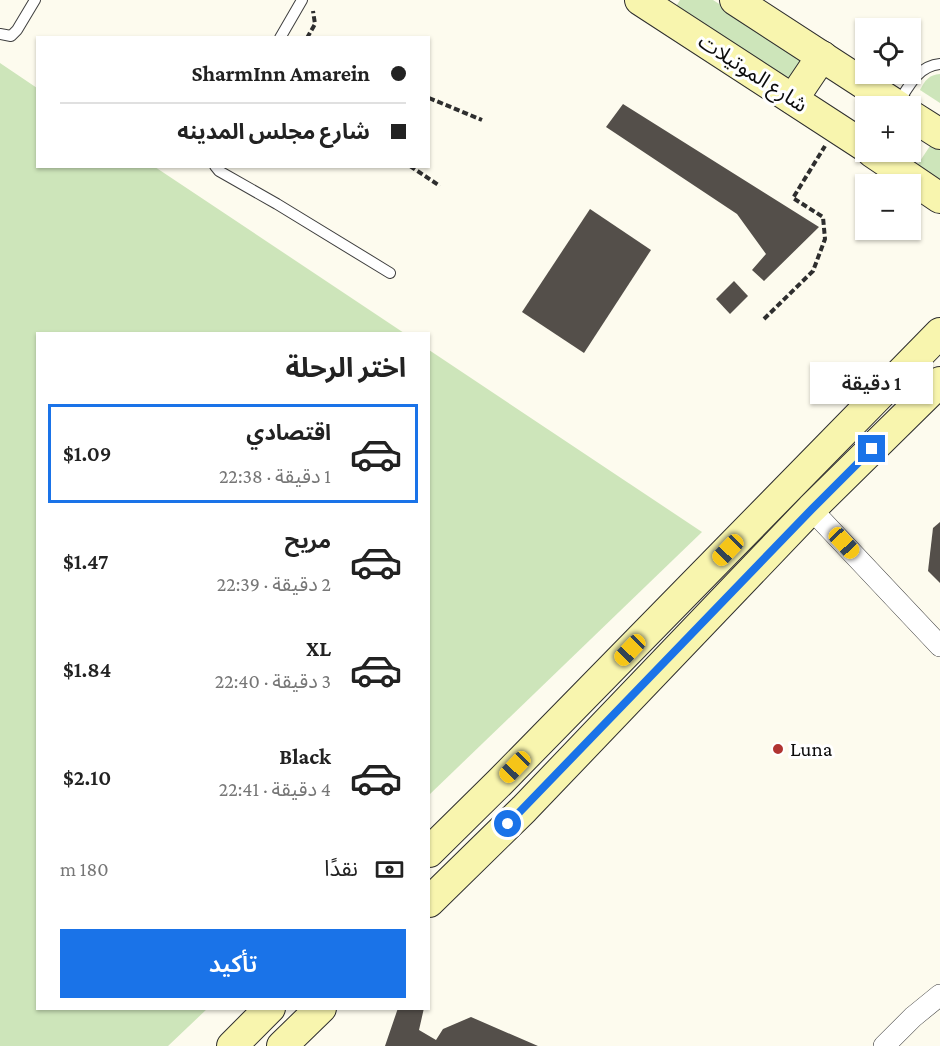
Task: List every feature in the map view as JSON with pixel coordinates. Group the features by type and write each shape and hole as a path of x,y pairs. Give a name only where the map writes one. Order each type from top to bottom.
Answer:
{"main road":[{"name":"شارع الموتيلات","path":"640,0 855,139"},
{"path":"735,0 882,96"},
{"path":"793,99 822,56"},
{"path":"921,122 940,134"},
{"path":"887,162 940,198"},
{"path":"430,851 940,333"},
{"path":"430,901 524,809 812,509 937,389"},
{"path":"499,783 524,809"},
{"path":"231,1046 268,1010"},
{"path":"282,1046 319,1010"}],"street":[{"path":"812,509 940,646"},
{"path":"884,1046 940,994"}],"lane":[{"path":"0,34 11,36 35,0"},
{"path":"281,36 302,0"},
{"path":"907,96 914,78 920,72 927,67 940,64"},
{"path":"217,168 390,273"}],"path":[{"path":"308,36 315,24 313,10"},
{"path":"430,98 482,120"},
{"path":"764,319 813,271 825,239 824,217 793,198 837,127"},
{"path":"413,168 440,186"}],"green space":[{"path":"680,0 713,0 807,60 792,83 675,8"},
{"path":"0,63 36,87 36,168 156,168 402,332 36,332 36,1010 206,1010 168,1046 0,1046"},
{"path":"940,74 940,103 920,90 928,79"},
{"path":"932,143 940,148 940,183 916,167"},
{"path":"430,351 702,532 430,794"}],"building":[{"path":"623,104 819,227 764,281 752,270 766,254 737,214 606,127"},
{"path":"590,209 651,250 584,353 522,312"},
{"path":"734,281 748,296 730,314 716,299"},
{"path":"940,522 940,583 928,571 933,528"},
{"path":"397,1010 424,1010 419,1030 436,1040 443,1029 471,1017 538,1046 385,1046"}],"place":[{"name":"Luna","path":"778,749"}],"route":[{"path":"508,824 872,449"}]}
